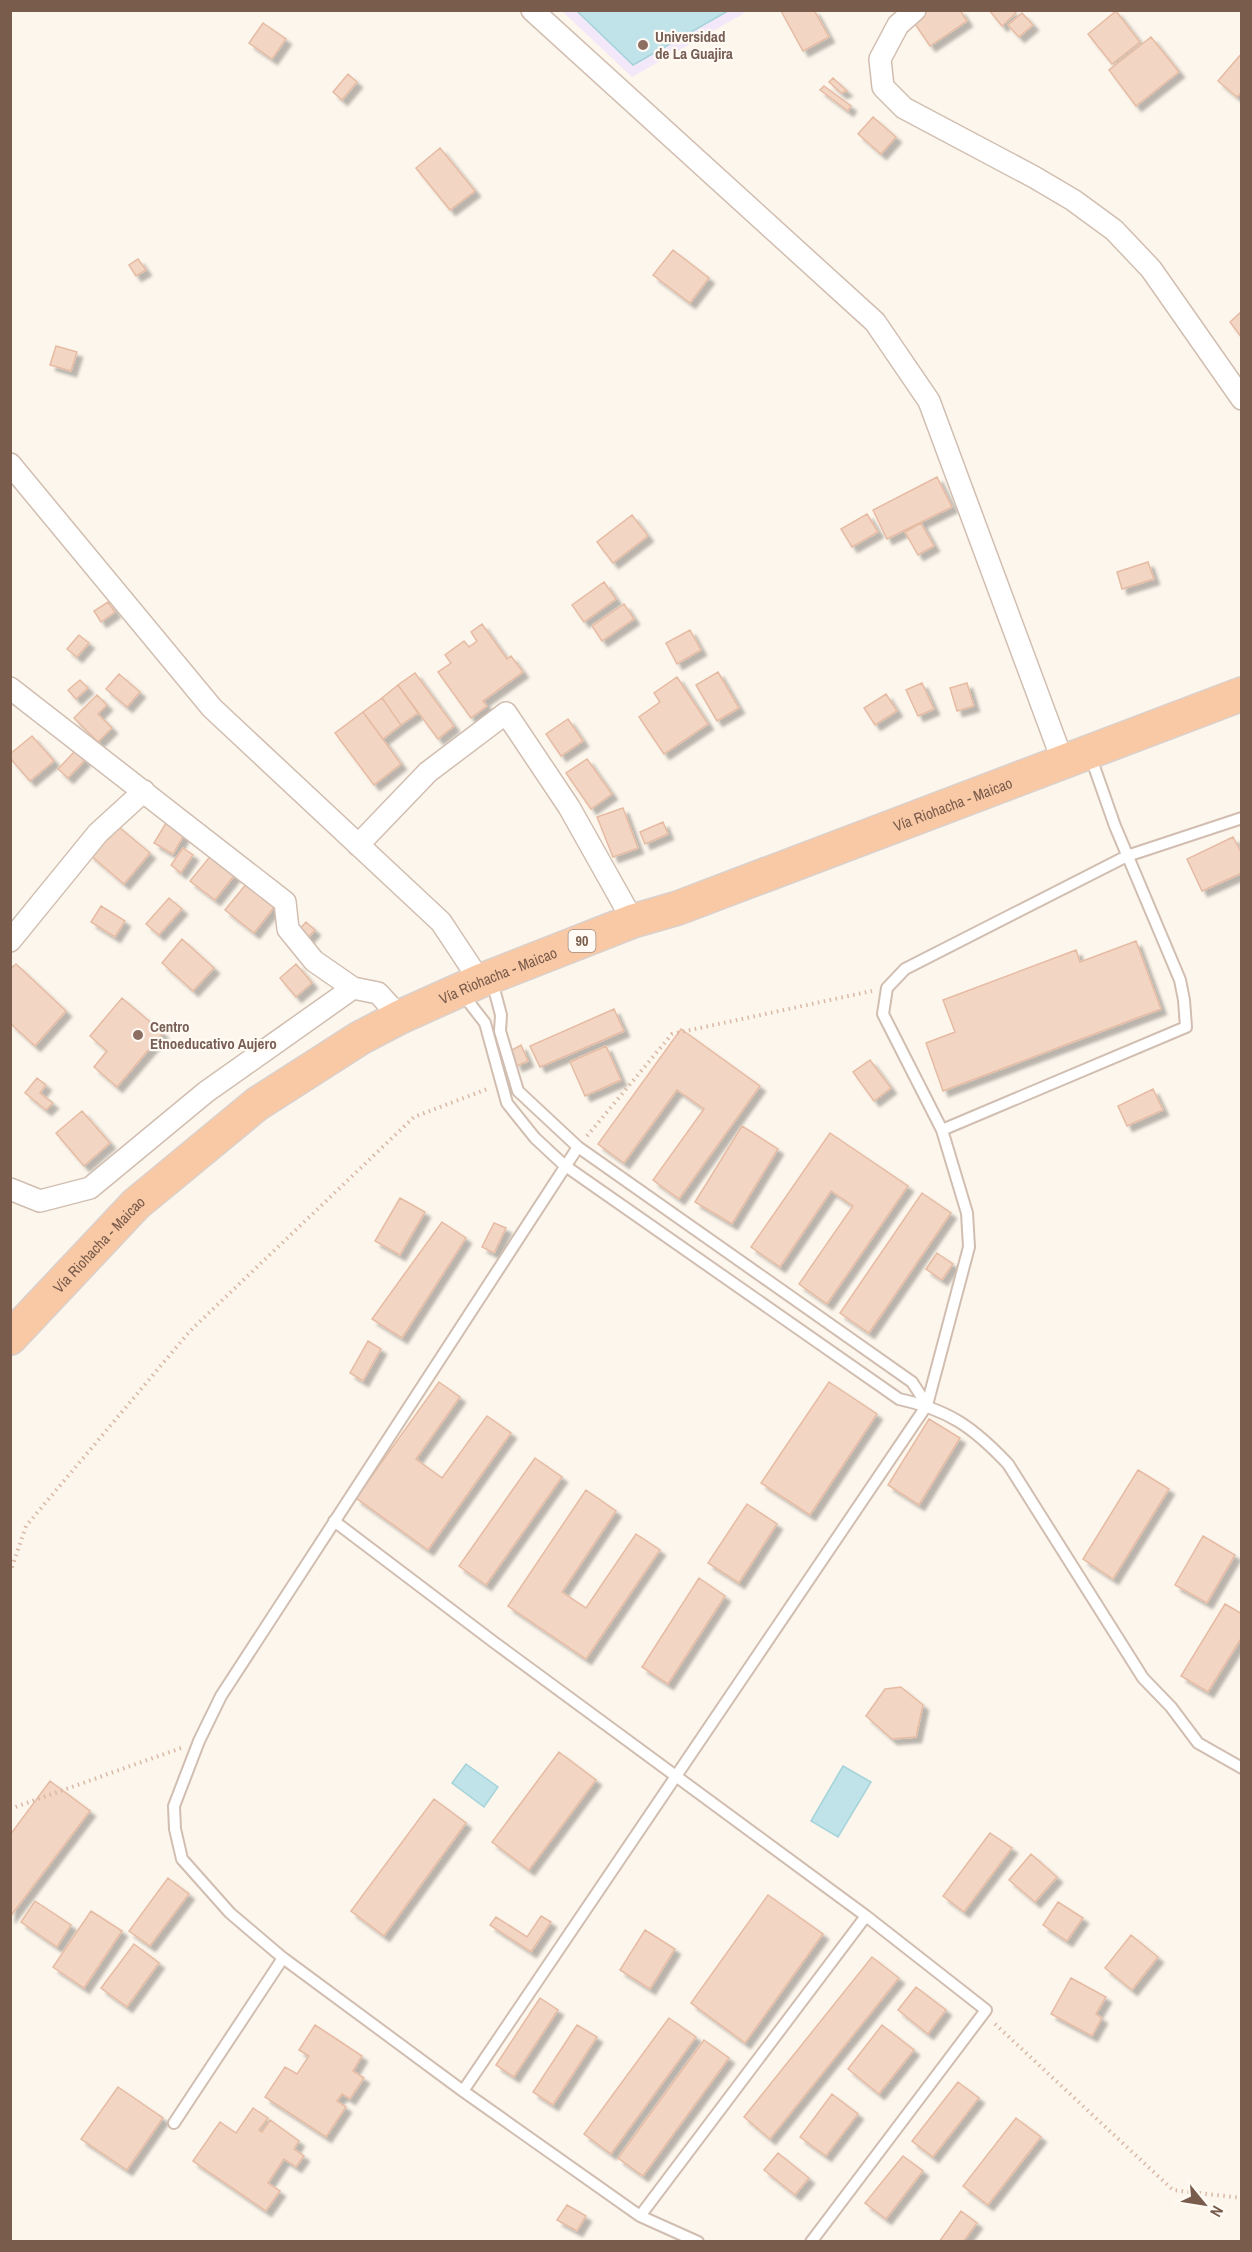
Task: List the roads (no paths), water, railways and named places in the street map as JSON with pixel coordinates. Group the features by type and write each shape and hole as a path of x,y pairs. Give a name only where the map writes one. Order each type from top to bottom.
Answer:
{"highway":[{"name":"Vía Riohacha - Maicao","path":"10,1338 136,1204 257,1104 360,1038 400,1017 477,982 633,921 678,908 1242,694"}],"street":[{"path":"532,10 875,322 929,401 1076,757"},
{"path":"915,10 898,25 880,59 883,87 904,108 1034,177 1073,200 1114,230 1151,269 1242,399"},
{"path":"10,464 212,708 441,922 477,982"},
{"path":"10,688 285,902 288,929 314,961 353,988 378,993 400,1017"},
{"path":"358,845 428,772 506,713 569,807 633,921"},
{"path":"10,941 98,833 144,791"},
{"path":"10,1189 40,1201 90,1188 206,1092 353,988"}],"lane":[{"path":"942,1130 1186,1027 1180,980 1127,856 1076,757"},
{"path":"463,2091 927,1405 969,1247 967,1213 942,1130 883,1014 887,988 905,969 1127,856 1242,818"},
{"path":"477,982 501,1015 500,1031 518,1091 578,1147 912,1382 927,1405"},
{"path":"477,982 484,1023 507,1103 535,1138 564,1165 899,1399 927,1405 944,1412 985,1440 1008,1464 1143,1678 1171,1707 1198,1743 1242,1768"},
{"path":"484,1023 501,1015"},
{"path":"578,1147 564,1165 221,1696 199,1741 174,1806 174,1829 182,1859 230,1913 283,1958 463,2091 640,2216 698,2241"},
{"path":"334,1521 495,1644 866,1916 986,2010 811,2241"},
{"path":"640,2216 866,1916"},
{"path":"174,2123 283,1958"}],"water":[{"name":"Universidad de La Guajira","path":"577,11 728,11 633,65"},
{"path":"466,1764 498,1787 484,1807 452,1783"},
{"path":"843,1766 871,1782 838,1837 811,1821"}],"place":[{"name":"Universidad de La Guajira","path":"643,45"},
{"name":"Centro Etnoeducativo Aujero","path":"138,1035"}]}
